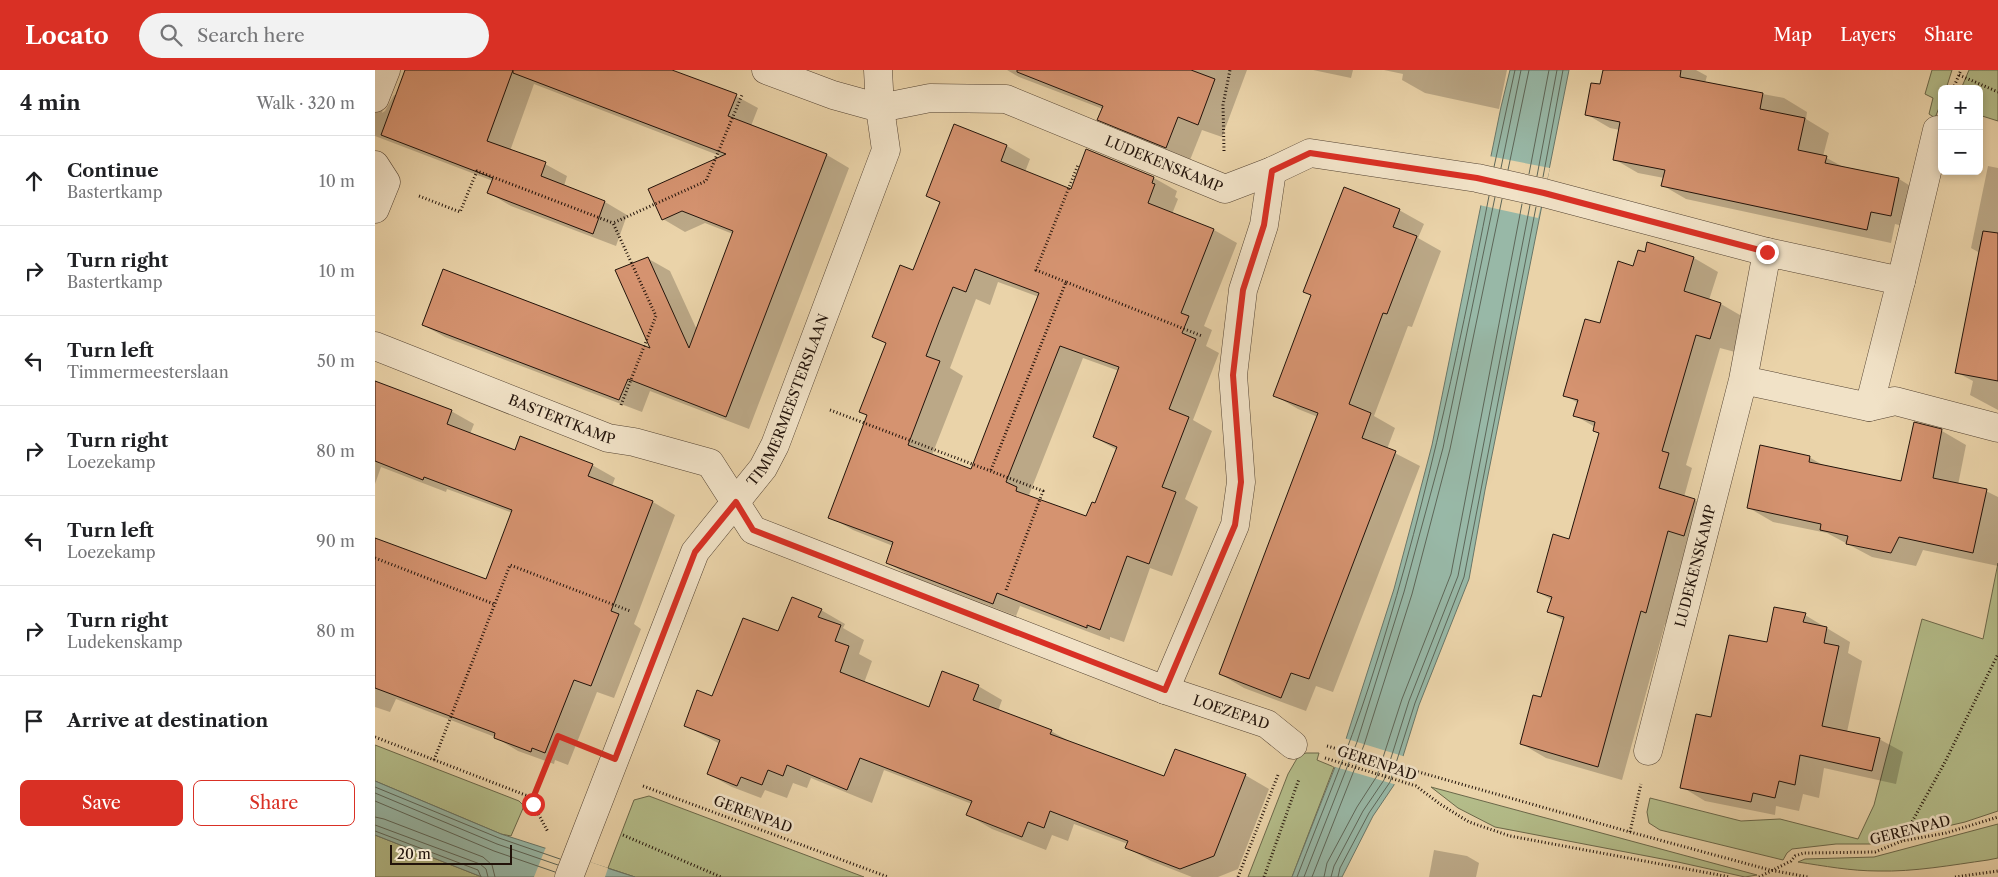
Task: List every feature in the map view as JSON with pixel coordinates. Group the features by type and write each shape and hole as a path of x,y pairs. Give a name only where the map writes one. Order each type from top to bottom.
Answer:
{"street":[{"path":"375,98 386,70"},
{"path":"766,70 833,95 880,108"},
{"name":"TIMMERMEESTERSLAAN","path":"573,867 695,552 763,468 775,445 886,150 880,108 878,70"},
{"name":"LUDEKENSKAMP","path":"880,108 930,98 1006,99 1225,189 1272,171 1310,153 1477,178 1544,193 1767,252 1901,281"},
{"path":"1869,407 1937,130"},
{"path":"1165,690 1235,525 1241,482 1233,375 1243,290 1264,225 1272,171"},
{"path":"375,209 381,174"},
{"name":"LUDEKENSKAMP","path":"1648,751 1743,380 1767,252"},
{"name":"BASTERTKAMP","path":"375,346 608,438 634,442 710,463 753,530 994,624"},
{"path":"1743,380 1869,407 1895,400 1998,428"},
{"name":"LOEZEPAD","path":"994,624 1165,690 1267,724 1293,745"}],"path":[{"path":"1225,189 1223,105 1230,70"},
{"path":"1955,85 1960,70"},
{"path":"1959,75 1998,92"},
{"path":"613,223 706,181 745,87"},
{"path":"1091,133 1037,270 1236,349"},
{"path":"381,174 461,212 477,171 613,223 656,316 608,438"},
{"path":"991,470 1066,282"},
{"path":"830,410 1043,491 994,624"},
{"path":"375,558 494,604"},
{"path":"434,760 510,565 630,611"},
{"path":"1902,841 1945,762 1998,654"},
{"path":"549,834 533,804 533,798 558,736 612,766"},
{"path":"375,737 533,798"},
{"name":"GERENPAD","path":"1293,745 1321,744 1791,876 1808,877"},
{"path":"1237,877 1274,782 1293,745"},
{"path":"1630,832 1648,751"},
{"name":"GERENPAD","path":"1318,756 1416,786 1469,822 1510,836 1730,877"},
{"name":"GERENPAD","path":"612,766 888,877"},
{"path":"1264,877 1302,770"},
{"name":"GERENPAD","path":"1759,877 1791,861 1795,856 1805,853 1875,852 1902,841 1945,832 1998,817"},
{"path":"615,832 721,877"},
{"path":"1955,877 1998,871"}],"green space":[{"path":"1932,70 1952,70 1947,85 1938,85 1938,110 1935,118 1929,114 1933,98 1925,94"},
{"path":"1969,70 1998,70 1998,121 1983,116 1983,85 1963,85"},
{"path":"1998,563 1998,811 1965,822 1870,844 1836,844 1792,849 1783,860 1660,830 1649,823 1647,812 1650,798 1741,821 1780,819 1858,839 1874,805 1922,619 1983,639"},
{"path":"375,745 519,801 524,806 511,836 501,834 375,781"},
{"path":"1319,753 1317,760 1334,767 1292,877 1248,877 1288,774 1299,755"},
{"path":"1431,787 1757,875 1745,877 1678,862 1495,827 1458,808"},
{"path":"649,796 864,877 635,877 608,868 634,800"},
{"path":"1998,824 1998,858 1988,860 1933,868 1892,871 1868,871 1798,862 1805,859 1874,857"},
{"path":"375,835 482,877 375,877"}],"water":[{"path":"1510,70 1569,70 1469,579 1419,705 1394,785 1373,816 1342,877 1292,877 1346,739 1394,589 1432,445"},
{"path":"375,781 501,834 635,877 482,877 375,835"}],"pier":[{"path":"1489,156 1550,168 1538,218 1479,205"},
{"path":"1344,738 1406,757 1397,785 1332,766"},
{"path":"546,847 608,868 605,877 534,877"}],"building":[{"path":"405,70 513,70 487,141 546,162 541,176 605,201 593,234 487,193 493,178 381,135"},
{"path":"513,70 672,70 737,94 728,116 827,154 726,417 628,379 619,400 422,325 443,269 650,348 615,270 648,257 689,348 733,231 682,211 662,220 648,189 726,154 513,73"},
{"path":"1017,70 1191,70 1215,79 1198,125 1178,117 1166,148 1097,120 1103,106 1017,72"},
{"path":"1603,70 1681,70 1680,77 1763,93 1760,109 1805,118 1798,150 1827,156 1825,163 1899,178 1891,216 1871,212 1867,230 1661,186 1665,170 1613,160 1620,122 1585,115 1591,83 1600,84"},
{"path":"954,124 1007,145 1001,161 1071,189 1086,149 1154,177 1152,183 1155,184 1148,203 1214,229 1181,313 1189,316 1182,333 1196,339 1169,409 1189,417 1162,487 1176,492 1149,564 1127,556 1100,630 1087,625 1087,628 997,593 993,604 886,563 893,542 828,518 867,415 859,412 886,343 872,337 900,265 913,270 940,202 926,196","holes":["975,269 1039,293 971,469 908,445 940,361 926,356 953,287 966,292","1060,346 1119,367 1093,437 1117,447 1095,503 1092,502 1086,516 1016,491 1017,487 1006,482"]},
{"path":"1344,187 1400,209 1393,227 1417,236 1387,314 1383,313 1349,404 1371,413 1362,438 1396,451 1309,679 1291,673 1281,698 1219,674 1318,413 1273,396 1311,295 1303,292"},
{"path":"1983,231 1998,233 1998,381 1955,373"},
{"path":"1647,242 1694,257 1684,291 1721,303 1710,339 1696,335 1662,451 1669,453 1659,488 1695,499 1684,536 1668,531 1646,613 1641,611 1598,767 1520,744 1533,695 1541,697 1564,617 1547,612 1552,597 1537,592 1553,534 1569,539 1599,433 1593,431 1595,422 1573,416 1578,400 1563,396 1585,319 1600,323 1618,261 1633,266 1638,250 1645,252"},
{"path":"375,381 452,410 447,424 515,450 520,436 593,464 588,476 653,501 611,611 619,614 591,686 574,680 545,753 532,748 531,752 494,738 495,733 375,688 375,538 486,579 512,510 424,477 423,480 375,461"},
{"path":"1914,422 1942,429 1933,478 1987,489 1973,553 1899,537 1891,553 1846,544 1848,536 1820,530 1821,524 1747,508 1760,445 1810,456 1809,462 1901,481"},
{"path":"792,597 822,609 818,617 841,625 835,641 849,646 840,672 929,707 942,671 979,685 973,700 1052,730 1050,734 1164,776 1175,749 1246,774 1214,856 1180,869 1125,848 1128,841 1050,811 1044,828 1028,822 1022,837 966,815 972,801 860,758 847,790 787,765 783,776 768,770 762,785 741,777 737,786 707,774 720,740 684,726 697,690 712,696 743,618 778,631"},
{"path":"1774,607 1806,613 1803,622 1827,627 1824,643 1839,646 1822,726 1880,738 1872,771 1800,755 1795,785 1779,781 1775,798 1753,793 1751,802 1680,788 1696,714 1711,717 1729,635 1767,642"}],"route":[{"path":"533,804 533,798 558,736 615,759 695,552 736,502 753,530 1165,690 1235,525 1241,482 1233,375 1243,290 1264,225 1272,171 1310,153 1477,178 1544,193 1767,252"}]}
